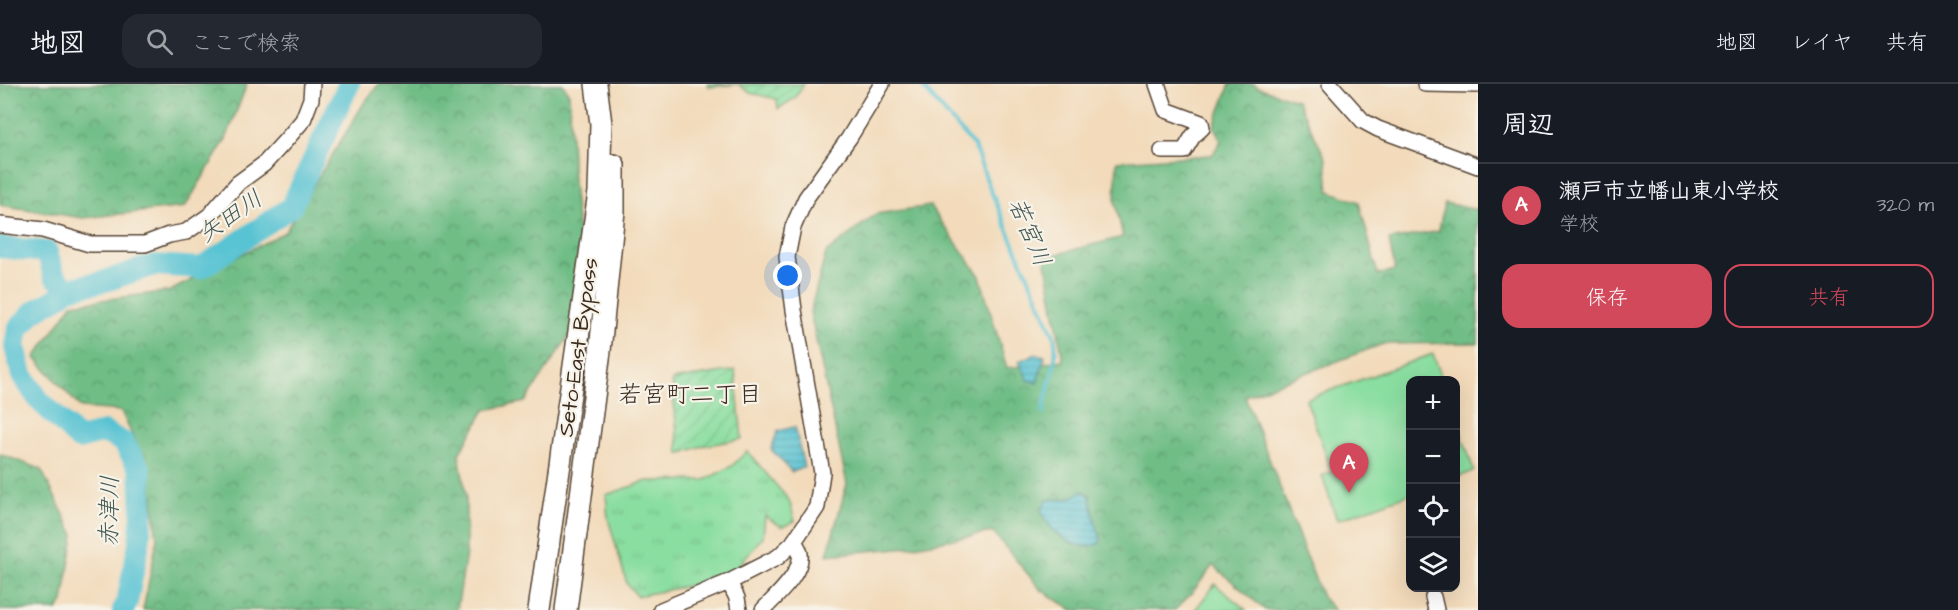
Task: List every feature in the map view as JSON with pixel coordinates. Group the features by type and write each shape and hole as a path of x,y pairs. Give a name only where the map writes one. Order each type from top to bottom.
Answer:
{"highway":[{"name":"Seto-East Bypass","path":"539,610 599,192 600,124 596,84"},
{"name":"Seto-East Bypass","path":"566,610 600,351 614,211 612,128 607,84"}],"street":[{"path":"0,225 43,230 90,244 145,244 169,235 186,232 209,216 238,183 264,164 286,140 303,120 311,99 312,84"},
{"path":"661,610 729,582 778,557 794,541 817,507 822,473 787,257 793,227 806,198 849,138 882,84"},
{"path":"1157,84 1166,110 1201,123 1202,128 1193,136 1184,151 1162,151"},
{"path":"1330,84 1363,121 1378,129 1478,166"},
{"path":"1425,84 1478,86"},
{"path":"763,610 790,581 799,565 801,553 794,541"},
{"path":"729,582 737,598 739,610"}],"green space":[{"path":"0,84 247,84 226,139 185,207 83,218 0,205"},
{"path":"379,84 563,84 569,94 573,183 581,259 577,324 525,402 485,410 459,454 466,496 466,553 457,610 143,610 157,540 150,474 121,411 81,408 35,358 72,304 170,291 285,232 364,103"},
{"path":"708,84 738,84 709,87"},
{"path":"738,84 804,84 795,98 778,109 777,99 750,93"},
{"path":"1230,84 1255,84 1257,87 1297,100 1326,159 1329,191 1359,202 1378,275 1395,270 1389,240 1439,231 1444,203 1478,210 1478,343 1383,344 1245,396 1322,597 1334,610 1265,610 1213,565 1192,593 1175,610 1073,610 1041,590 993,532 909,547 827,555 847,484 810,312 826,253 876,214 930,206 980,276 1007,368 1063,360 1045,257 1123,237 1115,201 1117,161 1212,155 1221,141 1214,126"},
{"path":"1433,354 1441,376 1406,376 1406,495 1337,520 1322,476 1332,472 1306,399"},
{"path":"735,370 742,439 702,446 679,454 672,380"},
{"path":"1460,429 1474,471 1460,476"},
{"path":"747,451 789,500 795,521 782,527 765,516 763,537 732,573 711,576 693,585 637,596 627,584 608,518 606,495 647,481 705,480 732,466"},
{"path":"0,454 41,469 74,535 63,602 57,610 0,610"},
{"path":"1215,584 1246,610 1195,610"}],"water":[{"path":"1036,354 1045,356 1037,383 1028,380 1019,361"},
{"path":"795,427 804,467 792,472 771,449 778,431"},
{"path":"1083,491 1090,496 1101,538 1100,543 1091,546 1082,546 1064,539 1050,526 1041,510 1047,500 1070,498"}],"waterway":[{"name":"赤津川","path":"123,610 127,602 139,543 142,513 140,469 123,442 104,432 79,439 39,400 22,375 15,347 18,329 33,312 68,289 105,281 154,265 201,268 291,207 349,84"},
{"name":"若宮川","path":"920,84 974,146 1054,336 1054,364 1043,413"},
{"path":"0,247 47,252 54,275 68,289"}],"place":[{"name":"瀬戸市立幡山東小学校","path":"1349,493"}],"district":[{"name":"若宮町二丁目","path":"690,394"}],"water label":[{"name":"矢田川","path":"230,216"}]}
